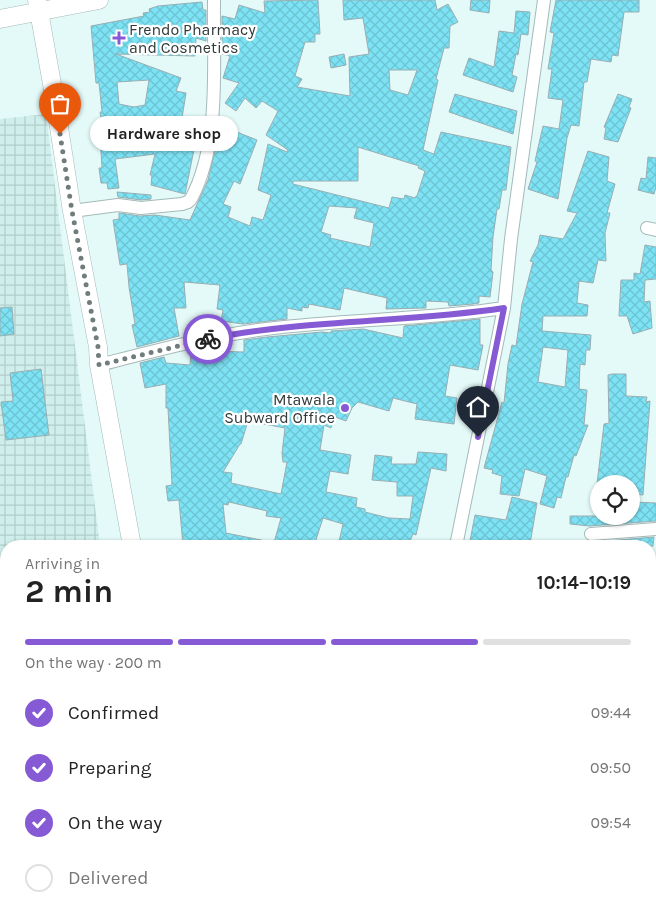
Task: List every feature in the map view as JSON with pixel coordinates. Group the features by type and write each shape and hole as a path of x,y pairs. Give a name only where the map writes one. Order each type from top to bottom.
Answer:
{"main road":[{"path":"0,19 38,6 99,0"},
{"path":"38,6 72,211 98,347 99,365 131,540"}],"street":[{"path":"72,211 118,205 141,208 174,205 188,202 191,199 202,171 212,119 214,0"},
{"path":"457,540 504,308 511,240 544,0"},
{"path":"99,365 264,329 459,315 504,308"},
{"path":"591,534 656,530"}],"shaded area":[{"path":"46,114 99,540 0,540 0,119"}],"building":[{"path":"318,0 320,34 315,34 315,42 305,42 295,76 302,79 297,87 350,96 349,57 369,54 363,18 344,20 343,0 435,0 437,10 448,4 458,22 450,26 449,48 444,48 436,79 438,80 423,150 434,154 441,132 511,147 506,190 502,190 493,237 491,270 493,272 490,297 479,296 479,303 473,304 449,306 448,302 426,301 426,308 386,309 387,298 344,288 340,310 309,304 308,308 302,307 302,311 287,308 287,319 243,324 221,321 223,310 217,309 220,285 184,282 186,308 174,308 179,336 137,347 132,325 135,324 127,264 120,265 113,220 119,219 119,213 140,216 155,215 190,220 208,180 216,147 224,127 257,140 240,184 234,181 223,204 231,207 228,217 250,226 252,217 263,220 271,195 258,190 268,144 287,152 288,150 266,135 278,111 262,101 256,108 245,98 236,111 225,103 239,83 223,78 230,56 222,54 222,16 235,19 239,5 265,13 264,1","holes":["389,70 417,70 408,95 390,90","358,147 419,166 418,168 425,171 417,196 415,198 405,195 404,199 392,197 389,208 293,184 293,181 358,181","329,206 357,208 354,218 374,223 370,247 330,238 331,235 321,232"]},
{"path":"471,0 490,0 489,13 470,10"},
{"path":"556,0 639,0 639,12 624,12 618,56 612,55 611,62 591,59 587,82 584,82 579,126 571,125 567,138 558,199 528,189 537,162 535,161 543,126 559,129 563,100 548,98 552,69 548,69 554,33 550,32"},
{"path":"202,2 203,10 206,10 206,41 196,38 195,56 116,54 181,78 176,91 186,93 182,118 200,120 185,194 151,185 152,175 150,175 155,154 115,159 119,188 108,189 107,183 101,183 99,168 102,168 100,136 104,136 100,112 102,112 99,83 96,83 91,26 144,16 143,13 150,12 149,9 158,6","holes":["149,80 145,105 134,107 119,104 117,82"]},
{"path":"516,11 530,12 528,35 521,34 518,55 516,54 512,75 517,77 513,92 463,75 469,58 494,67 499,31 514,33"},
{"path":"344,54 346,65 331,68 329,57"},
{"path":"455,94 517,111 513,134 449,112"},
{"path":"618,94 632,99 629,107 631,108 618,142 604,139 606,128 604,127"},
{"path":"588,151 609,157 607,181 615,184 607,213 610,213 605,233 606,261 598,260 593,283 579,281 577,303 588,305 587,316 543,316 542,331 591,335 590,350 586,350 585,365 580,364 579,389 587,390 584,425 588,425 576,456 574,455 561,498 557,497 554,508 540,504 547,476 525,469 519,496 500,494 502,476 492,473 493,470 484,468 502,402 504,403 508,364 512,345 516,346 522,304 533,262 530,261 538,245 540,235 563,239 577,213 567,211","holes":["543,347 568,350 565,387 538,382"]},
{"path":"648,157 656,158 656,187 654,194 638,190 641,178 646,179"},
{"path":"117,192 151,195 151,199 141,200 118,197"},
{"path":"645,245 656,247 656,279 645,280 644,302 650,301 652,328 633,334 627,316 619,316 621,280 634,280 634,273 640,274"},
{"path":"12,307 14,334 0,336 0,308"},
{"path":"480,319 480,345 483,345 478,370 450,365 445,396 457,398 454,424 415,419 417,404 393,398 389,411 358,402 352,408 346,421 335,417 331,428 324,425 320,450 351,455 348,474 330,471 326,492 357,498 356,507 365,509 365,512 389,518 410,519 413,496 397,496 397,482 372,480 375,455 392,457 391,464 416,464 418,452 447,454 446,471 431,468 416,535 413,534 410,540 339,540 343,524 323,518 316,540 275,540 281,518 266,516 267,511 229,502 228,505 223,504 226,533 261,540 182,540 179,500 168,501 166,486 172,485 166,384 145,388 140,363 164,357 166,363 190,365 191,351 212,348 212,351 244,352 244,340 267,337 363,329 403,338 404,326","holes":["248,421 285,428 282,453 283,462 287,462 281,494 231,483 232,473 223,472 241,444"]},
{"path":"41,369 49,435 6,440 1,402 13,401 10,373"},
{"path":"626,374 626,396 647,397 646,402 650,401 643,495 640,495 640,475 598,475 604,424 609,423 608,375"},
{"path":"512,497 537,503 531,540 470,540 475,515 506,520"},
{"path":"640,502 656,503 656,521 640,522"},
{"path":"570,516 590,516 590,525 602,525 589,526 570,524"},
{"path":"654,537 654,540 618,540"}],"way so far":[{"path":"60,134 72,211 98,347 99,365 208,339"}],"place":[{"name":"Frendo Pharmacy and Cosmetics","path":"119,38"},
{"name":"Hardware shop","path":"60,134"},
{"name":"Mtawala Subward Office","path":"345,408"}],"route":[{"path":"208,339 264,329 459,315 504,308 478,437"}]}
